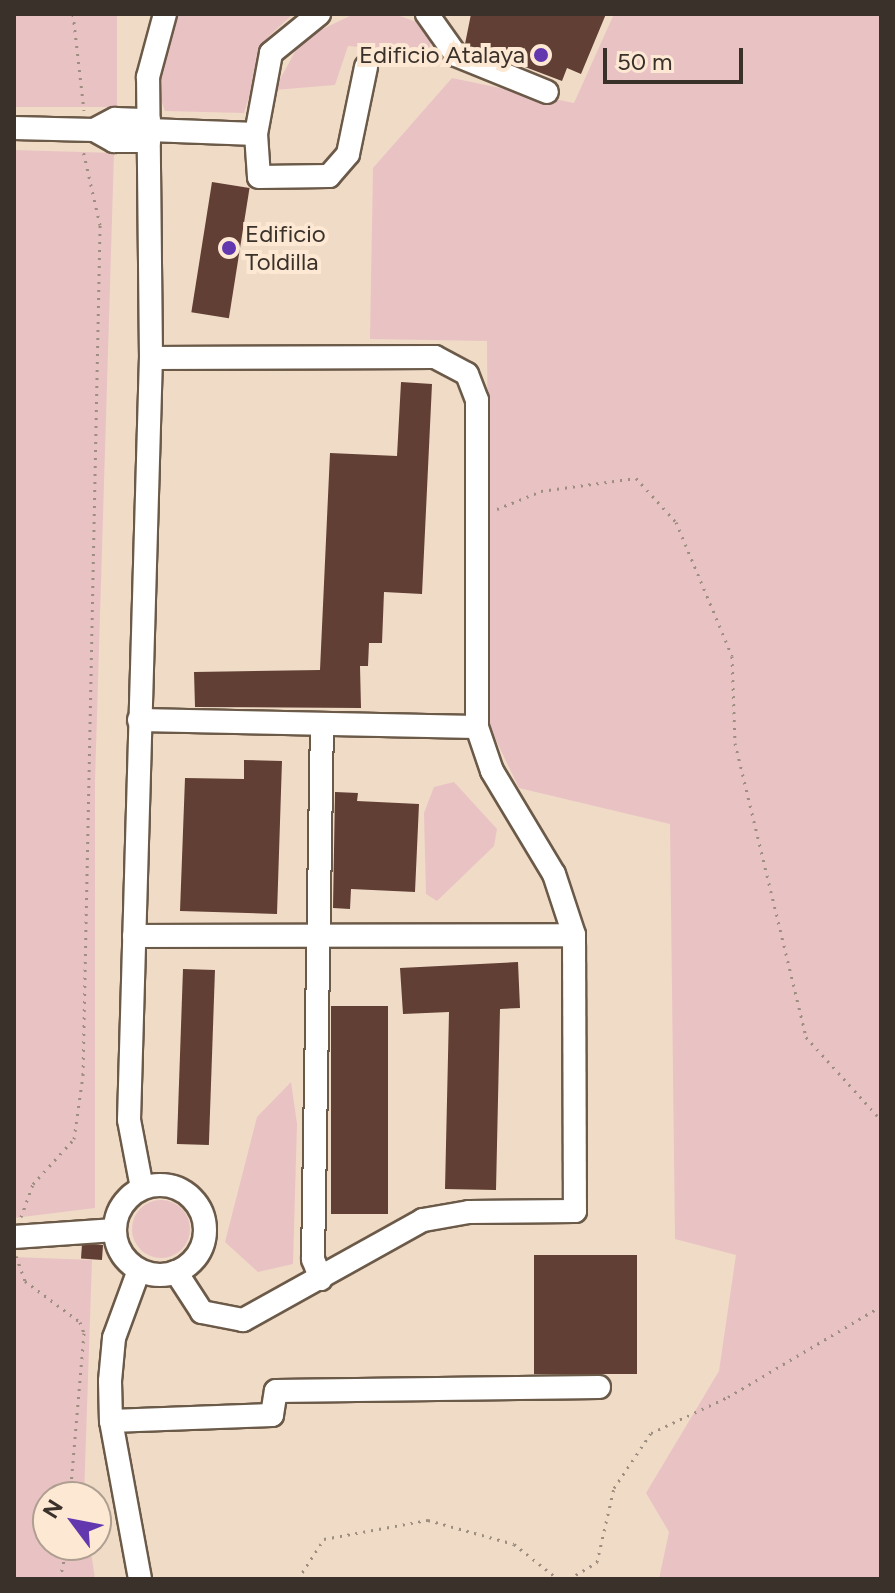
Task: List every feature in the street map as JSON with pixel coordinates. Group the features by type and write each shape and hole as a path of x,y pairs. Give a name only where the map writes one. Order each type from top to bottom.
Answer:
{"street":[{"path":"142,1188 129,1120 151,358 148,77 165,14"},
{"path":"319,14 271,53 256,134 259,177 329,176 348,154 366,67"},
{"path":"413,14 425,14 456,55 547,92"},
{"path":"14,128 94,130 115,119 149,130 256,134"},
{"path":"151,358 450,360 467,374 477,400 477,727 492,771 554,874 574,935 575,1211 469,1212 423,1220 262,1314 230,1321 202,1312 176,1272"},
{"path":"139,720 477,727"},
{"path":"321,1279 313,1259 322,724"},
{"path":"134,936 574,935"},
{"path":"173,1187 187,1194 204,1220 200,1251 176,1272 139,1270 111,1235 122,1205 142,1188 173,1187"},
{"path":"17,1237 111,1235"},
{"path":"139,1270 114,1338 111,1421 140,1579"},
{"path":"111,1421 272,1415 276,1391 599,1387"}],"path":[{"path":"73,14 84,108"},
{"path":"71,1481 84,1333 80,1322 25,1281 17,1237 33,1184 74,1139 83,1075 100,240 83,154"},
{"path":"475,518 541,491 636,478 676,522 732,656 735,743 806,1037 881,1120"},
{"path":"569,1579 597,1562 614,1488 651,1433 728,1397 881,1306"},
{"path":"298,1579 324,1539 428,1520 514,1544 558,1579"}],"shaded area":[{"path":"14,14 117,14 117,107 14,107"},
{"path":"177,14 293,14 268,37 244,113 165,111 158,91"},
{"path":"354,14 394,14 431,27 430,53 348,46 335,85 274,90 302,39"},
{"path":"614,14 881,14 881,1579 659,1579 669,1532 646,1493 719,1371 736,1255 675,1239 670,824 519,788 490,728 487,341 370,339 373,168 452,78 574,103"},
{"path":"14,150 114,153 95,781 95,1208 14,1218"},
{"path":"454,782 497,829 494,846 437,901 426,894 424,813 434,787"},
{"path":"291,1082 297,1124 293,1264 258,1272 225,1242 257,1117"},
{"path":"161,1200 182,1208 190,1229 182,1250 161,1258 140,1250 132,1229 140,1208"},
{"path":"14,1257 92,1260 85,1481 32,1481 32,1561 92,1561 95,1579 14,1579"}],"building":[{"name":"Edificio Atalaya","path":"471,14 606,14 581,74 567,68 562,81 465,44"},
{"name":"Edificio Toldilla","path":"212,182 250,188 229,318 191,312"},
{"path":"401,382 432,384 422,594 384,592 382,643 369,643 368,666 360,666 361,708 195,707 194,672 320,670 330,453 397,456"},
{"path":"244,760 282,761 277,914 180,911 185,778 244,779"},
{"path":"335,792 358,793 357,801 419,804 415,892 351,889 350,909 333,908"},
{"path":"518,962 520,1008 500,1009 496,1190 445,1189 449,1012 403,1014 400,968"},
{"path":"183,969 215,970 209,1145 177,1144"},
{"path":"331,1006 388,1006 388,1214 331,1214"},
{"path":"82,1244 103,1245 102,1260 81,1258"},
{"path":"534,1255 637,1255 637,1374 534,1374"}],"place":[{"name":"Edificio Atalaya","path":"541,55"},
{"name":"Edificio Toldilla","path":"229,248"}]}
